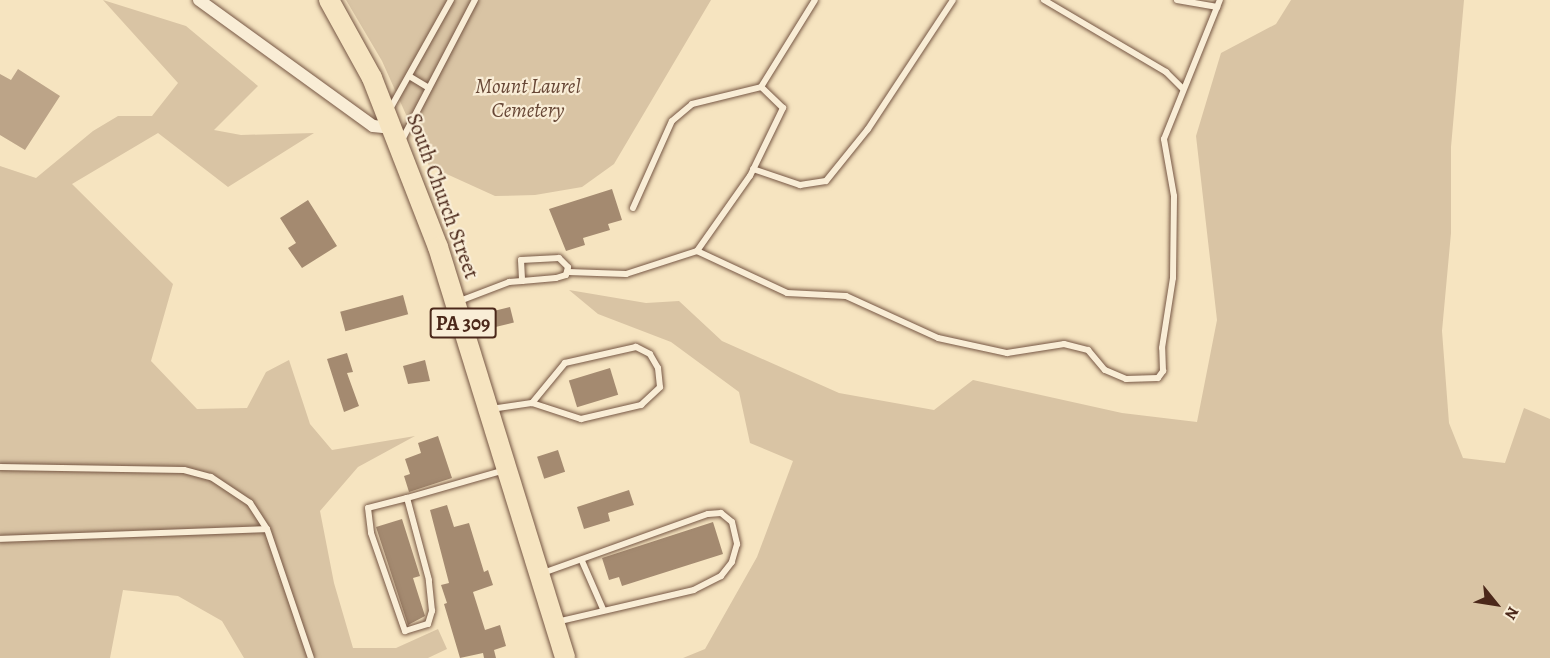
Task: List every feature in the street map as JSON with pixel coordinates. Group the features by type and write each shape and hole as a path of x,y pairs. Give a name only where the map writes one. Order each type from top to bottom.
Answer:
{"highway":[{"name":"South Church Street","path":"329,0 394,128 456,302 565,658"}],"street":[{"path":"199,0 374,126 394,128"}],"lane":[{"path":"394,128 409,76 451,0"},
{"path":"394,128 429,88 475,0"},
{"path":"633,208 660,142 681,111 692,104 761,87 815,0"},
{"path":"753,170 800,185 826,181 868,129 953,0"},
{"path":"1044,0 1166,72 1182,89"},
{"path":"1177,0 1217,7"},
{"path":"697,251 787,292 846,296 938,338 1007,352 1064,344 1088,350 1105,370 1126,379 1158,378 1163,371 1162,348 1173,278 1174,196 1164,139 1182,89 1220,0"},
{"path":"409,76 429,88"},
{"path":"456,302 522,281 556,278 568,272 626,274 697,251 753,170 783,108 761,87"},
{"path":"522,281 521,260 559,258 566,263 568,272"},
{"path":"490,409 532,403 581,419 641,405 660,387 658,368 650,354 636,347 565,363 532,403"},
{"path":"0,467 184,471 211,477 250,503 267,529 311,658"},
{"path":"407,498 429,580 432,611 428,624 405,631 368,520 369,508 508,469"},
{"path":"540,574 582,561 708,514 721,513 732,522 737,544 732,562 721,576 694,590 603,609 555,622"},
{"path":"0,539 267,529"},
{"path":"582,561 603,609"}],"green space":[{"path":"103,0 186,26 258,86 214,130 241,135 314,133 228,187 158,133 72,184 173,284 151,361 197,409 247,408 266,372 289,360 310,424 332,450 415,436 358,467 320,511 334,583 353,648 396,648 438,629 447,649 428,658 244,658 222,621 178,596 123,590 110,658 0,658 0,166 36,178 93,131 118,116 152,116 178,83"},
{"name":"Mount Laurel Cemetery","path":"346,0 711,0 614,164 582,187 535,195 495,196 429,166 382,61"},
{"path":"1291,0 1464,0 1451,147 1451,233 1442,331 1449,423 1463,458 1505,463 1524,408 1550,419 1550,658 683,658 705,649 757,557 793,461 750,443 739,392 671,342 598,314 569,290 646,303 679,301 722,341 839,393 934,410 973,380 1122,413 1197,422 1217,320 1196,136 1221,53 1276,24"}],"shaded area":[{"path":"18,69 60,96 25,150 0,135 0,74 11,80"}],"building":[{"path":"612,189 622,220 608,224 610,230 583,238 585,245 566,251 549,209"},
{"path":"308,200 337,246 302,268 288,248 296,243 280,218"},
{"path":"403,295 408,314 345,331 340,312"},
{"path":"510,307 514,323 494,327 491,312"},
{"path":"347,353 353,372 347,373 359,406 344,412 327,359"},
{"path":"425,360 430,381 408,384 403,366"},
{"path":"610,368 618,395 577,407 569,381"},
{"path":"438,436 452,478 409,492 404,476 410,474 405,459 421,453 418,443"},
{"path":"558,450 565,472 544,479 537,457"},
{"path":"629,490 634,505 608,513 610,521 584,529 577,507"},
{"path":"447,505 454,527 469,523 484,572 488,570 493,585 473,592 485,630 500,625 506,646 494,650 496,658 484,658 483,653 460,658 444,604 447,603 441,585 449,583 430,510"},
{"path":"402,519 420,576 413,578 425,616 408,625 376,527"},
{"path":"713,522 723,554 622,586 619,577 609,580 602,558"}]}
